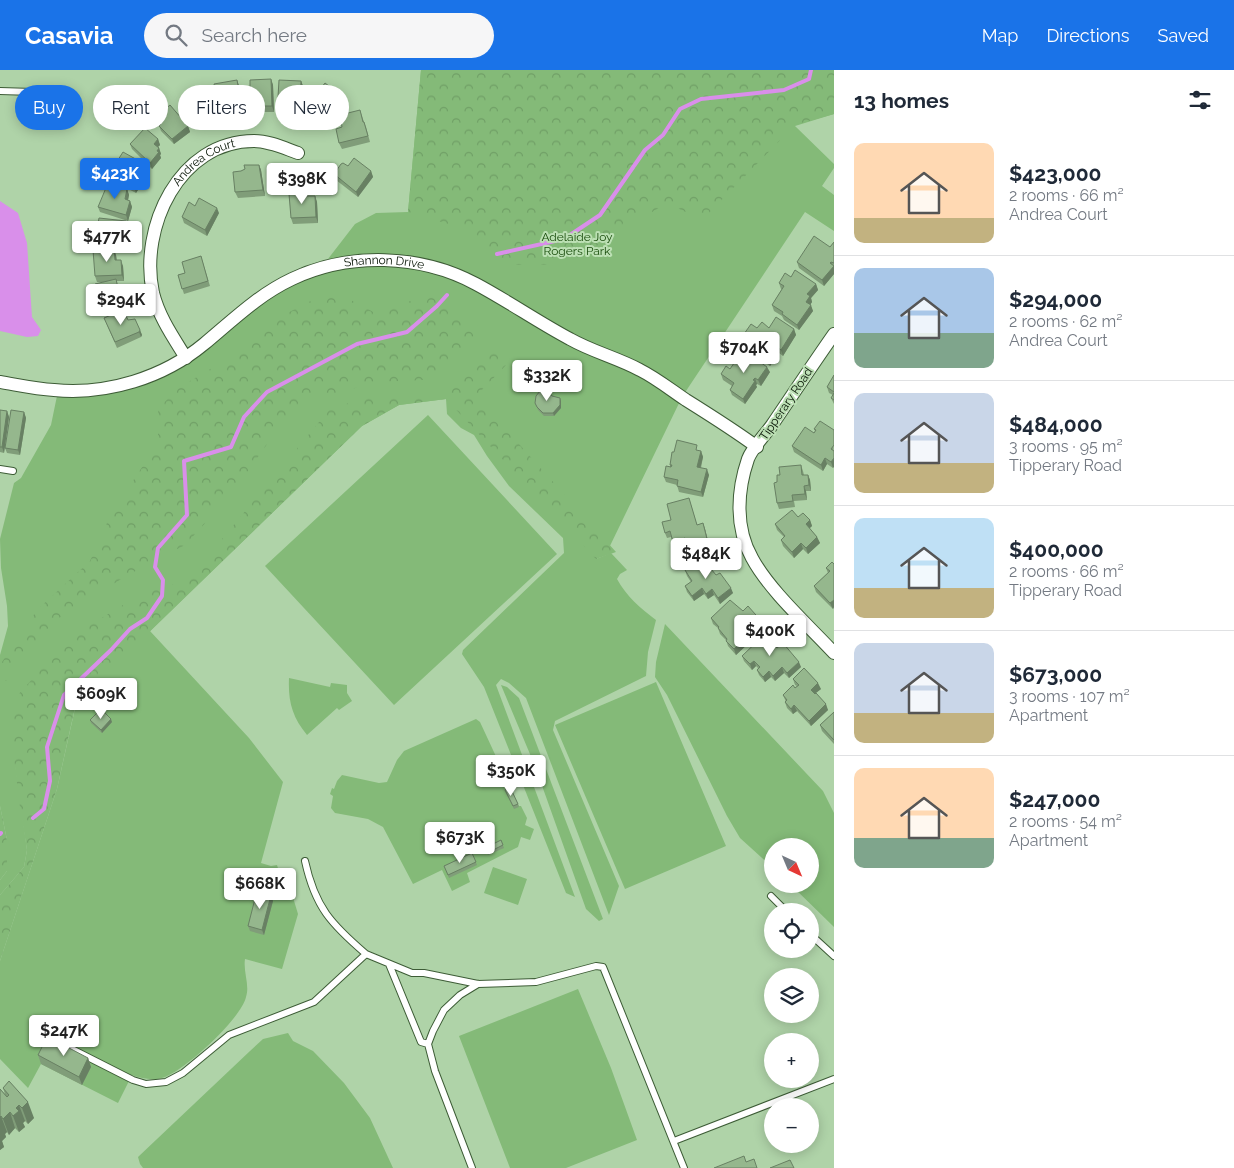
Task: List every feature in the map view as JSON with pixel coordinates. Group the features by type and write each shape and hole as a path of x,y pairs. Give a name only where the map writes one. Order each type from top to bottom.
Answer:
{"street":[{"name":"Andrea Court","path":"186,358 167,328 159,311 150,271 154,230 168,196 179,180 194,164 224,146 242,142 264,142 298,153"},
{"name":"Shannon Drive","path":"0,382 53,390 82,391 110,388 137,381 186,358 250,304 274,288 294,278 321,268 349,262 392,260 421,264 449,272 476,284 571,340 640,370 757,446"},
{"name":"Tipperary Road","path":"834,334 749,457 740,499 740,518 746,547 759,570 775,590 834,653"}],"lane":[{"path":"0,91 15,91"},
{"path":"0,470 12,471"},
{"path":"305,861 316,898 336,928 366,954 412,973 478,984 536,982 596,966 603,967 684,1168"},
{"path":"771,896 778,903"},
{"path":"819,942 834,956"},
{"path":"58,1042 133,1080 146,1084 166,1082 183,1073 229,1035 314,1002 366,954"},
{"path":"389,964 420,1042 428,1044"},
{"path":"472,1168 435,1071 428,1044 444,1010 460,995 478,984"},
{"path":"674,1141 834,1079"}],"green space":[{"name":"Adelaide Joy Rogers Park","path":"421,70 834,70 834,114 795,126 834,164 834,168 822,186 834,195 834,231 805,212 682,397 608,550 596,559 611,553 627,570 620,574 617,579 625,591 634,602 656,620 648,652 646,676 555,721 553,730 619,886 609,915 526,698 509,683 501,679 496,685 575,897 566,893 484,687 462,654 463,650 564,553 563,538 509,486 474,435 461,428 447,414 446,399 399,405 362,426 150,631 249,738 283,782 261,863 271,866 277,865 280,875 286,874 298,914 282,969 245,959 246,997 234,1018 224,1030 199,1054 165,1077 148,1079 132,1075 118,1103 41,1064 28,1088 0,1059 0,961 57,789 76,704 15,763 27,850 24,867 0,895 0,880 7,871 7,840 0,806 0,655 8,626 1,568 0,539 14,483 21,478 51,425 58,391 82,391 162,371 250,303 321,268 355,224 376,213 408,212"},
{"path":"421,70 834,70 834,114 795,125 702,220 667,203 565,265 506,265 471,231 408,212"},
{"path":"332,290 379,315 428,293 482,329 452,365 423,380 379,382 312,399 270,440 231,495 185,545 126,576 56,620 35,642 6,681 0,675 0,665 37,610 90,561 111,514 158,443 158,410 175,390 217,365 270,322"},
{"path":"497,346 513,358 476,396 616,552 596,559 446,399 399,405 362,426 76,703 57,789 0,961 0,895 24,867 27,850 11,735 17,696 69,638 146,591 188,580 329,410 371,395 415,396 437,394"},
{"path":"428,415 557,554 394,705 265,566"},
{"path":"665,624 823,791 834,813 834,927 819,912 819,903 809,903 799,893 819,893 819,838 764,838 764,860 740,838 727,816 667,695 655,677 656,662"},
{"path":"289,678 330,687 331,683 347,685 347,693 352,701 339,710 337,708 307,735 294,715 289,694"},
{"path":"656,682 726,846 625,889 555,725"},
{"path":"501,685 507,687 519,698 603,919 599,921 586,909 535,766"},
{"path":"476,719 480,722 519,806 521,806 527,818 525,825 534,829 530,840 521,837 518,847 467,873 470,882 452,891 442,870 413,884 383,827 368,819 335,813 331,808 333,796 330,794 332,788 334,789 342,775 379,783 387,782 397,760 404,751"},
{"path":"0,806 7,840 7,871 0,880"},
{"path":"493,867 527,879 518,905 484,893"},
{"path":"578,989 611,1068 637,1140 566,1168 510,1168 459,1036"},
{"path":"288,1033 293,1041 313,1051 344,1083 370,1118 393,1168 143,1168 138,1157 250,1051 263,1039"}],"shaded area":[{"path":"0,201 18,213 27,243 32,317 41,330 38,336 27,337 0,331"}],"building":[{"path":"271,79 272,106 265,106 265,85 250,85 250,80"},
{"path":"237,80 238,85 214,85"},
{"path":"279,80 301,81 301,85 279,85"},
{"path":"170,105 178,114 178,130 183,130 172,139 163,130 168,130 168,107"},
{"path":"360,110 368,136 339,143 336,130 349,130 349,113"},
{"path":"143,130 147,130 158,139 154,144 159,148 157,151 159,152 150,163 130,144"},
{"path":"123,152 141,162 136,172 141,176 134,187 109,174"},
{"path":"354,158 371,171 356,192 334,174 341,164 343,163 348,166"},
{"path":"244,165 259,165 263,190 235,192 233,172 245,169"},
{"path":"108,183 127,189 125,199 130,201 126,215 98,207"},
{"path":"304,191 307,196 315,196 316,217 291,218 289,194 291,192"},
{"path":"199,198 217,208 205,230 182,217 189,202 195,206"},
{"path":"99,218 126,221 124,235 122,234 121,238 115,237 114,242 95,239"},
{"path":"814,236 830,247 834,242 834,263 830,263 834,266 822,280 797,262"},
{"path":"114,249 115,260 121,260 122,275 95,276 93,250"},
{"path":"201,256 208,281 182,289 178,275 185,273 182,262"},
{"path":"795,270 816,284 807,294 810,296 806,302 811,305 797,325 772,305 784,286 779,283 785,273 791,277"},
{"path":"116,279 119,290 125,289 128,303 100,311 95,284"},
{"path":"123,310 128,320 135,319 140,330 115,342 104,318"},
{"path":"776,317 794,329 781,350 777,347 768,360 746,345 751,338 744,334 751,324 757,328 762,322 769,328"},
{"path":"743,350 767,367 758,380 755,378 753,380 755,381 743,399 730,390 734,383 721,374 726,366 730,369"},
{"path":"834,375 834,392 827,387"},
{"path":"546,389 552,396 560,398 560,405 553,413 543,413 535,403 536,396 540,391"},
{"path":"0,410 7,411 2,447 0,447"},
{"path":"11,410 24,412 18,450 5,448"},
{"path":"820,421 834,430 834,445 831,449 834,451 834,458 831,462 825,458 821,465 792,446 805,427 814,433 816,430 814,429"},
{"path":"677,440 697,445 696,450 701,451 697,467 707,469 701,492 677,486 678,480 664,477 666,466 671,467 672,465 670,465 672,452 674,452"},
{"path":"801,465 802,475 808,475 809,485 804,486 805,494 792,495 793,501 777,503 774,483 777,482 777,475 780,475 779,467"},
{"path":"689,498 697,525 703,523 709,547 689,552 685,538 673,542 670,531 665,533 662,522 671,520 667,504"},
{"path":"792,510 798,517 803,513 810,520 806,524 817,537 806,548 801,543 792,552 781,540 785,536 775,524"},
{"path":"702,558 716,575 720,573 731,588 718,598 712,589 706,594 702,588 692,596 685,586 692,581 685,570"},
{"path":"832,562 834,564 834,600 830,603 814,586 830,571 826,568"},
{"path":"730,600 743,611 748,606 763,623 734,649 726,641 727,639 711,618"},
{"path":"765,634 777,648 783,643 799,662 787,673 782,667 773,676 769,671 763,677 757,670 760,667 754,661 750,664 742,656"},
{"path":"804,668 818,683 811,690 826,704 809,721 794,705 791,709 785,702 787,700 783,695 793,685 795,688 799,685 793,679"},
{"path":"101,709 111,719 101,730 90,720"},
{"path":"834,712 834,740 820,725"},
{"path":"510,787 518,804 513,806 505,790"},
{"path":"501,840 503,845 487,853 485,848"},
{"path":"472,853 476,862 448,875 444,866"},
{"path":"257,891 271,895 262,930 248,926"},
{"path":"52,1039 88,1058 79,1077 38,1055 45,1041 50,1043"},
{"path":"9,1081 28,1102 22,1108 19,1105 16,1108 19,1111 13,1116 10,1112 3,1119 0,1117 0,1089 7,1097 9,1095 3,1088"},
{"path":"744,1156 746,1162 754,1159 757,1168 714,1168"},
{"path":"790,1160 794,1168 770,1168"}],"waterway":[{"path":"497,254 564,239 600,215 645,150 663,135 680,109 701,99 784,90 809,79 811,70"},
{"path":"33,818 44,809 50,781 47,747 64,695 130,629 147,618 162,596 163,580 155,567 158,548 187,515 184,461 231,447 244,417 267,392 357,344 407,332 447,295"}]}
